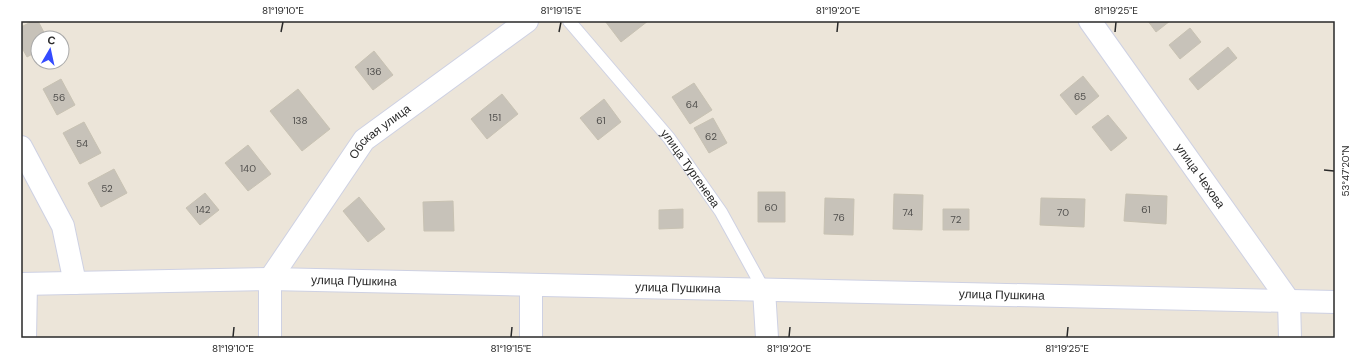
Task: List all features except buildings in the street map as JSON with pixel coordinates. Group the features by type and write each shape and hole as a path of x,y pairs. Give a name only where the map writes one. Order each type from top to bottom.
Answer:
{"street":[{"name":"Обская улица","path":"270,279 364,140 527,21"},
{"name":"улица Чехова","path":"1090,21 1289,301"},
{"path":"21,147 63,226 75,283"},
{"name":"улица Пушкина","path":"24,284 270,279 1335,302"},
{"path":"270,279 270,338"},
{"path":"24,284 25,338"},
{"path":"531,285 531,338"},
{"name":"улица Тургенева","path":"764,290 767,338"},
{"path":"1289,301 1290,338"}],"lane":[{"name":"улица Тургенева","path":"569,21 669,138 721,212 764,290"}]}
